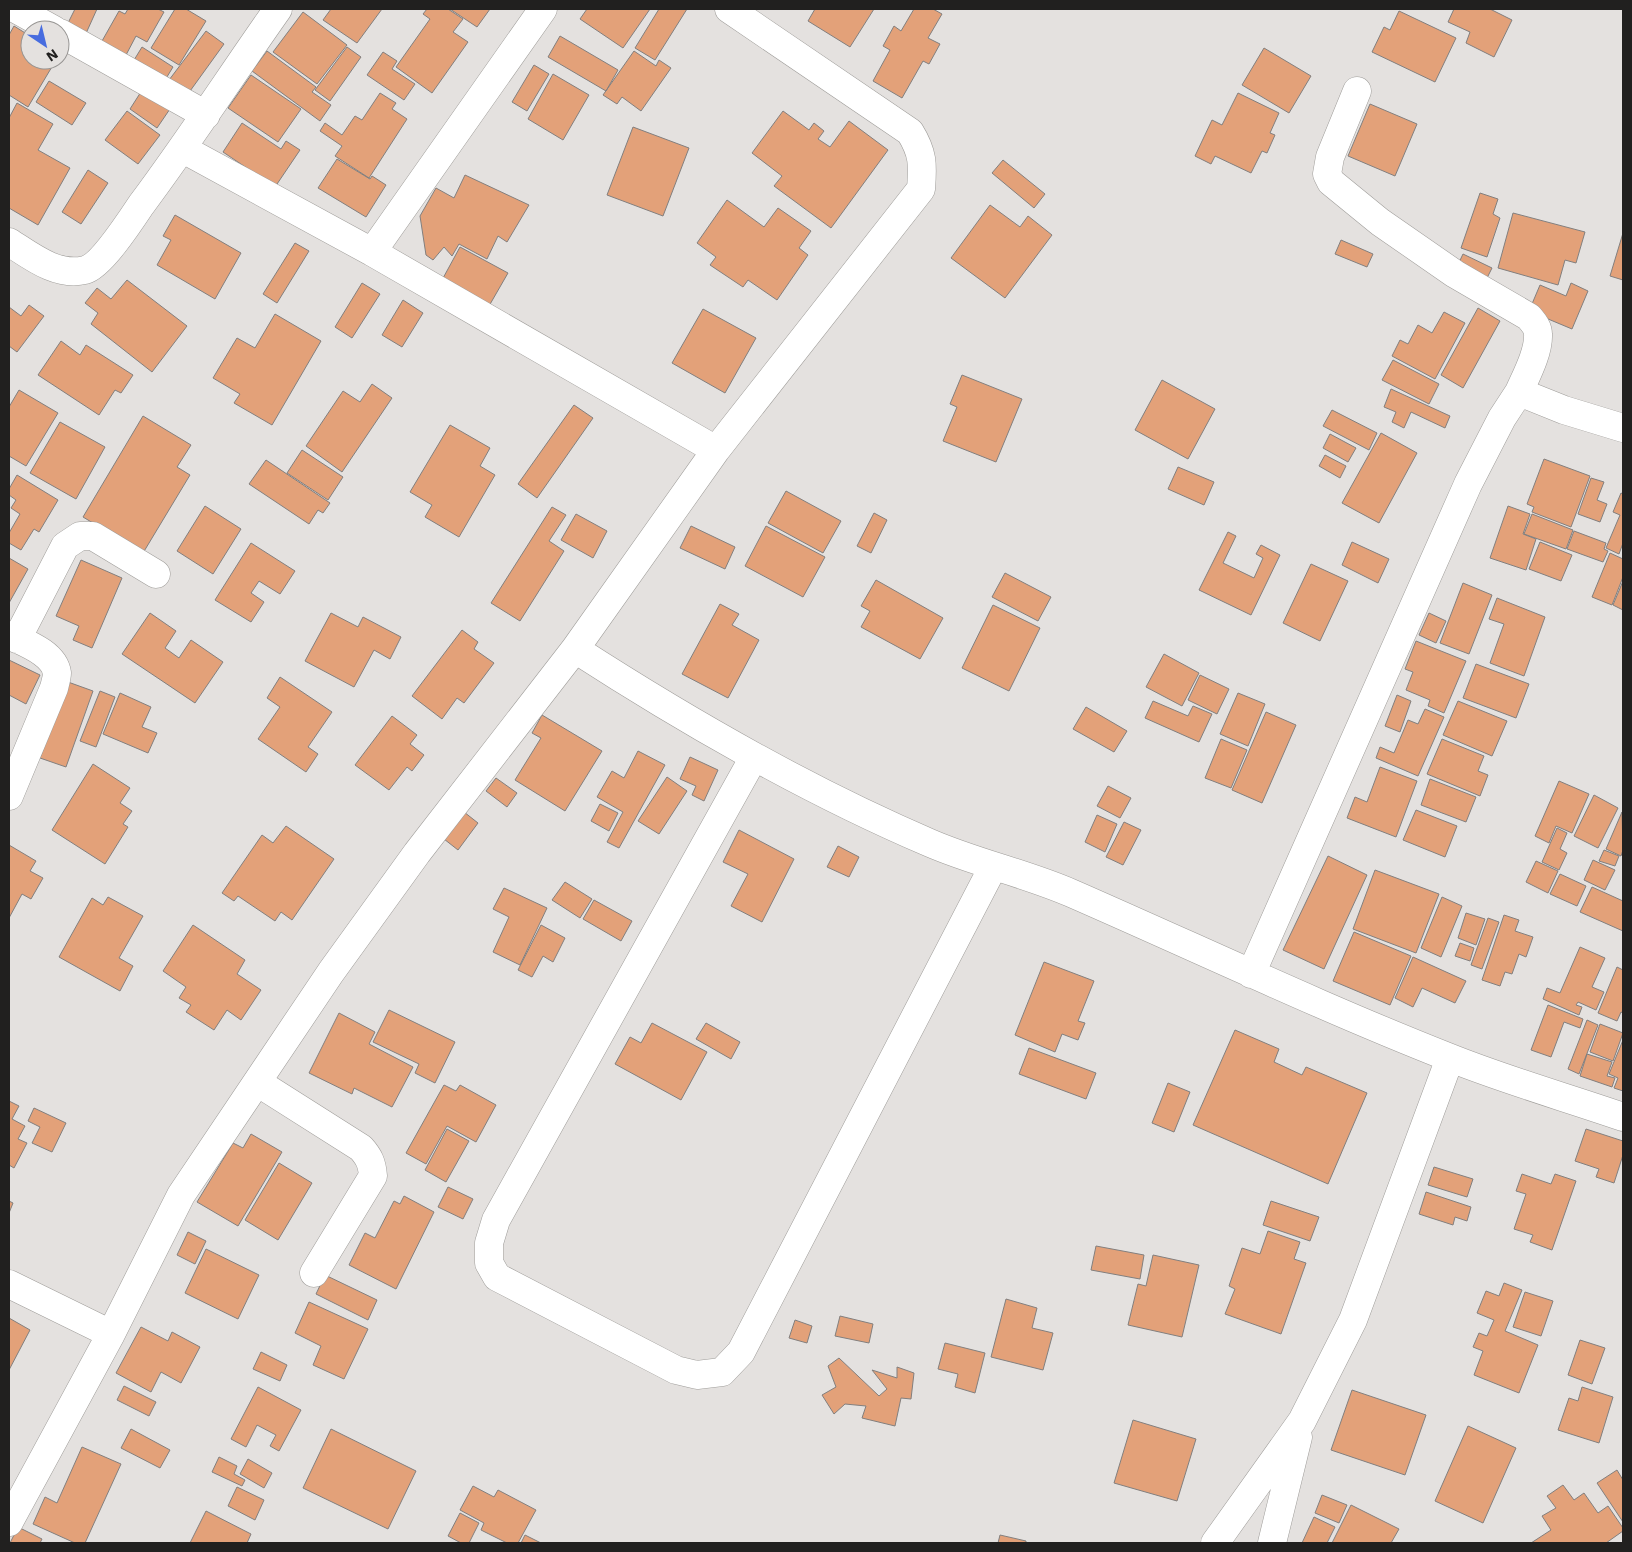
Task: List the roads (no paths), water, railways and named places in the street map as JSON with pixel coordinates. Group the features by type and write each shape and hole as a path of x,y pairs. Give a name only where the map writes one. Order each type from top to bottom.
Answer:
{"street":[{"path":"16,9 36,20"},
{"path":"9,242 57,270 74,272 87,270 98,262 182,149 278,9"},
{"path":"372,252 543,9"},
{"path":"9,1522 111,1334 181,1195 331,972 417,852 575,649 716,450 921,189 923,167 918,145 910,132 729,9"},
{"path":"70,39 206,114"},
{"path":"1251,974 1468,484 1530,369 1538,335 1536,325 1529,317 1455,274 1380,222 1331,182 1327,174 1330,157 1357,91"},
{"path":"182,149 372,252 716,450"},
{"path":"1519,392 1564,410 1623,428"},
{"path":"9,796 54,688 57,674 52,662 44,654 13,637 65,546 80,536 93,536 156,574"},
{"path":"575,649 635,688 754,757 923,840 993,867 1031,877 1069,892 1251,974 1450,1058 1623,1117"},
{"path":"754,757 496,1220 489,1243 489,1263 497,1276 676,1370 697,1375 722,1372 742,1352 993,867"},
{"path":"1215,1543 1302,1421 1353,1320 1450,1058"},
{"path":"257,1082 361,1148 372,1164 373,1176 314,1273"},
{"path":"9,1284 111,1334"},
{"path":"1272,1543 1302,1421"}]}
